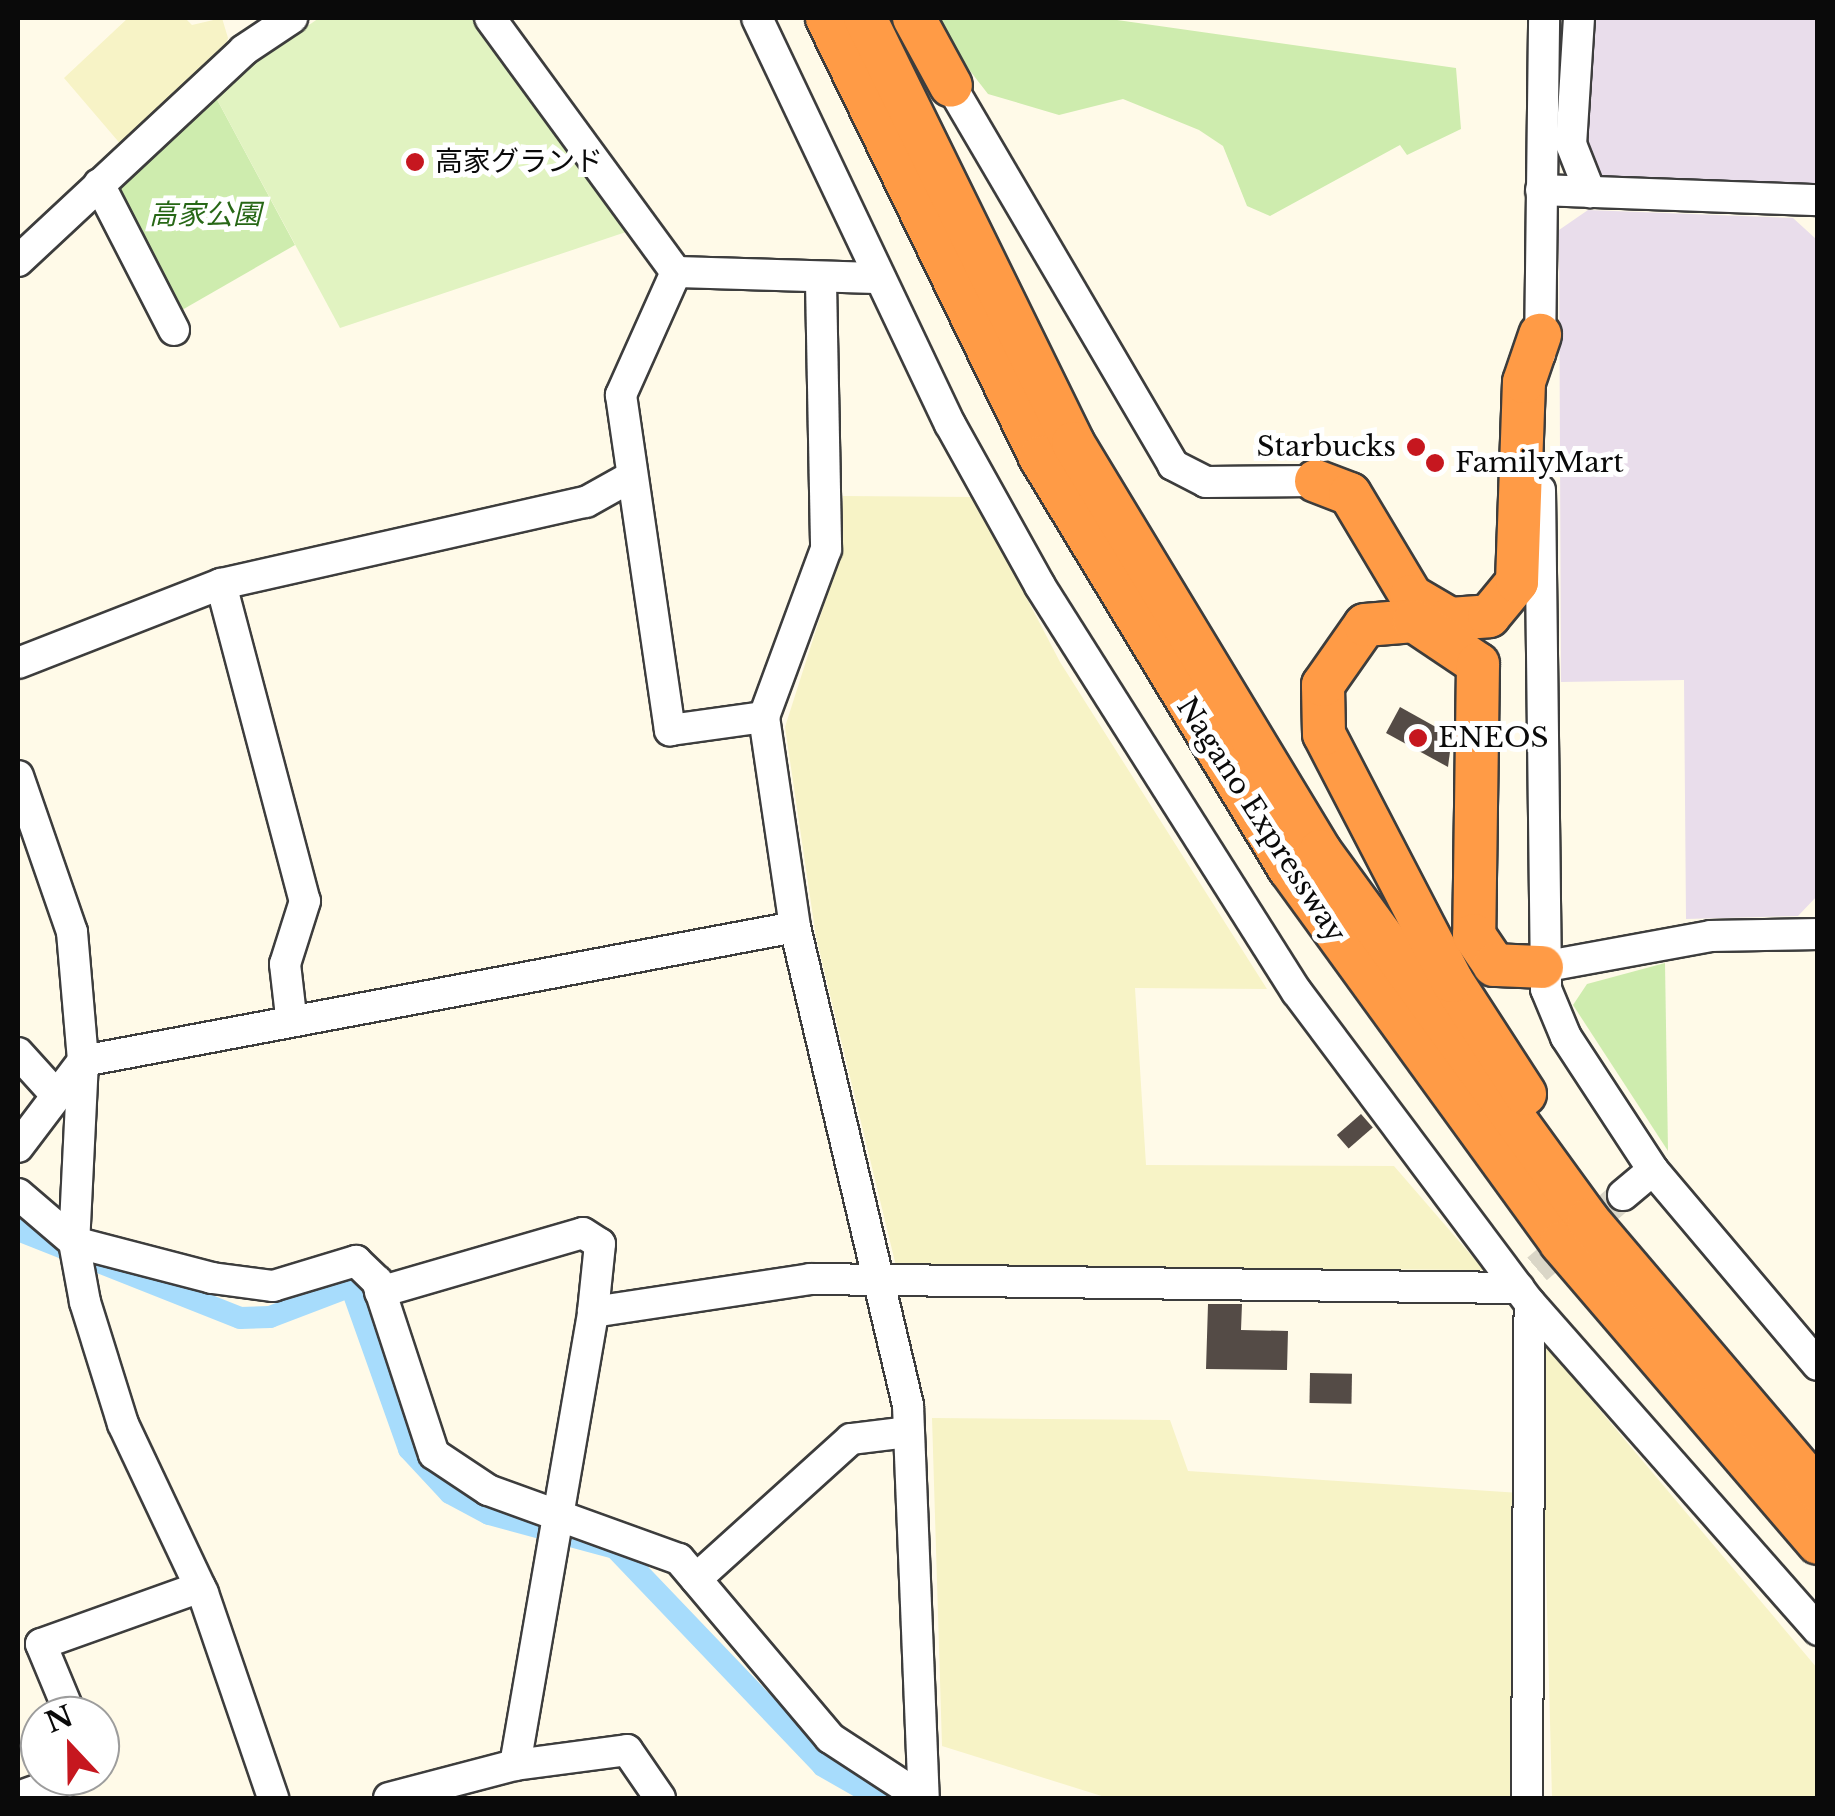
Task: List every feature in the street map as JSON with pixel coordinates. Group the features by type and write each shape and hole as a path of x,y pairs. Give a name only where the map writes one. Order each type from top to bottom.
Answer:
{"highway":[{"name":"Nagano Expressway","path":"827,18 1040,457 1289,868 1561,1243 1818,1543"},
{"name":"Nagano Expressway","path":"865,18 1074,443 1320,851 1576,1205 1808,1480"},
{"path":"914,18 951,86"},
{"path":"1316,481 1350,494 1411,596 1450,619 1475,621 1501,607 1517,582 1524,382 1540,335"},
{"path":"1542,966 1494,965 1474,935 1482,679 1457,642 1402,617 1377,619 1354,636 1323,685 1319,714 1337,761 1452,982 1518,1085 1808,1480"}],"street":[{"path":"18,261 98,184 292,18"},
{"path":"490,18 676,272 821,282 876,278"},
{"path":"757,18 876,278 1040,586 1297,992 1528,1288 1818,1630"},
{"path":"1544,18 1540,335 1542,966 1566,1037 1653,1170 1818,1365"},
{"path":"1579,18 1571,144 1590,192"},
{"path":"951,86 1173,465 1206,482 1316,481"},
{"path":"98,184 174,330"},
{"path":"1541,190 1818,200"},
{"path":"676,272 621,395 629,478 641,503 670,730 764,717"},
{"path":"821,282 826,549 764,717 794,927 886,1287 909,1432 923,1798"},
{"path":"18,663 221,584 586,502 629,478"},
{"path":"1377,619 1388,563"},
{"path":"221,584 305,900 286,964 291,1016"},
{"path":"1482,679 1501,607"},
{"path":"18,776 72,932 83,1061 74,1242 123,1424 200,1587 272,1798"},
{"path":"18,1147 83,1061 291,1016 794,927"},
{"path":"1542,966 1712,936 1818,934"},
{"path":"18,1054 56,1096"},
{"path":"1623,1194 1653,1170"},
{"path":"18,1194 74,1242 273,1286 356,1261 380,1292 434,1454 488,1490 565,1512 679,1559 830,1738 923,1798"},
{"path":"380,1292 583,1233 600,1244 565,1512 515,1765"},
{"path":"593,1312 810,1279 886,1287 1528,1288"},
{"path":"1528,1288 1528,1798"},
{"path":"696,1579 851,1439 909,1432"},
{"path":"63,1696 41,1644 200,1587"},
{"path":"389,1798 515,1765 627,1750 660,1798"}],"shaded area":[{"path":"128,18 185,18 192,25 222,18 228,38 224,54 123,147 64,78"},
{"path":"1587,18 1817,18 1817,184 1601,179 1581,137"},
{"path":"1588,210 1793,218 1816,239 1818,895 1798,916 1686,919 1684,680 1561,682 1559,230"},
{"path":"843,496 974,497 1060,662 1267,989 1135,988 1146,1165 1394,1166 1484,1270 896,1266 816,937 785,727 839,558"},
{"path":"1540,1339 1817,1668 1817,1798 1552,1798"},
{"path":"932,1418 1170,1420 1188,1471 1520,1493 1522,1798 1108,1798 942,1746"}],"green space":[{"name":"高家グランド","path":"319,18 484,18 626,232 340,328 213,92"},
{"path":"929,18 1103,18 1456,68 1461,129 1407,155 1400,145 1270,216 1247,206 1223,146 1199,130 1123,99 1059,115 988,94"},
{"name":"高家公園","path":"213,92 295,245 182,310 115,184"},
{"path":"1665,963 1668,1151 1573,1005 1587,984"}],"building":[{"path":"1400,707 1452,736 1448,767 1386,733"},
{"path":"1361,1114 1373,1128 1349,1149 1337,1135"},
{"path":"1208,1304 1242,1304 1241,1330 1288,1331 1287,1370 1206,1369"},
{"path":"1310,1373 1352,1374 1351,1404 1309,1403"}],"waterway":[{"path":"18,1230 240,1318 270,1317 351,1286 409,1449 450,1493 489,1514 615,1548 823,1766 879,1798"}],"tunnel":[{"path":"1537,1269 1623,1195"}],"place":[{"name":"高家グランド","path":"415,162"},
{"name":"Starbucks","path":"1416,447"},
{"name":"FamilyMart","path":"1435,463"},
{"name":"ENEOS","path":"1418,738"}]}
